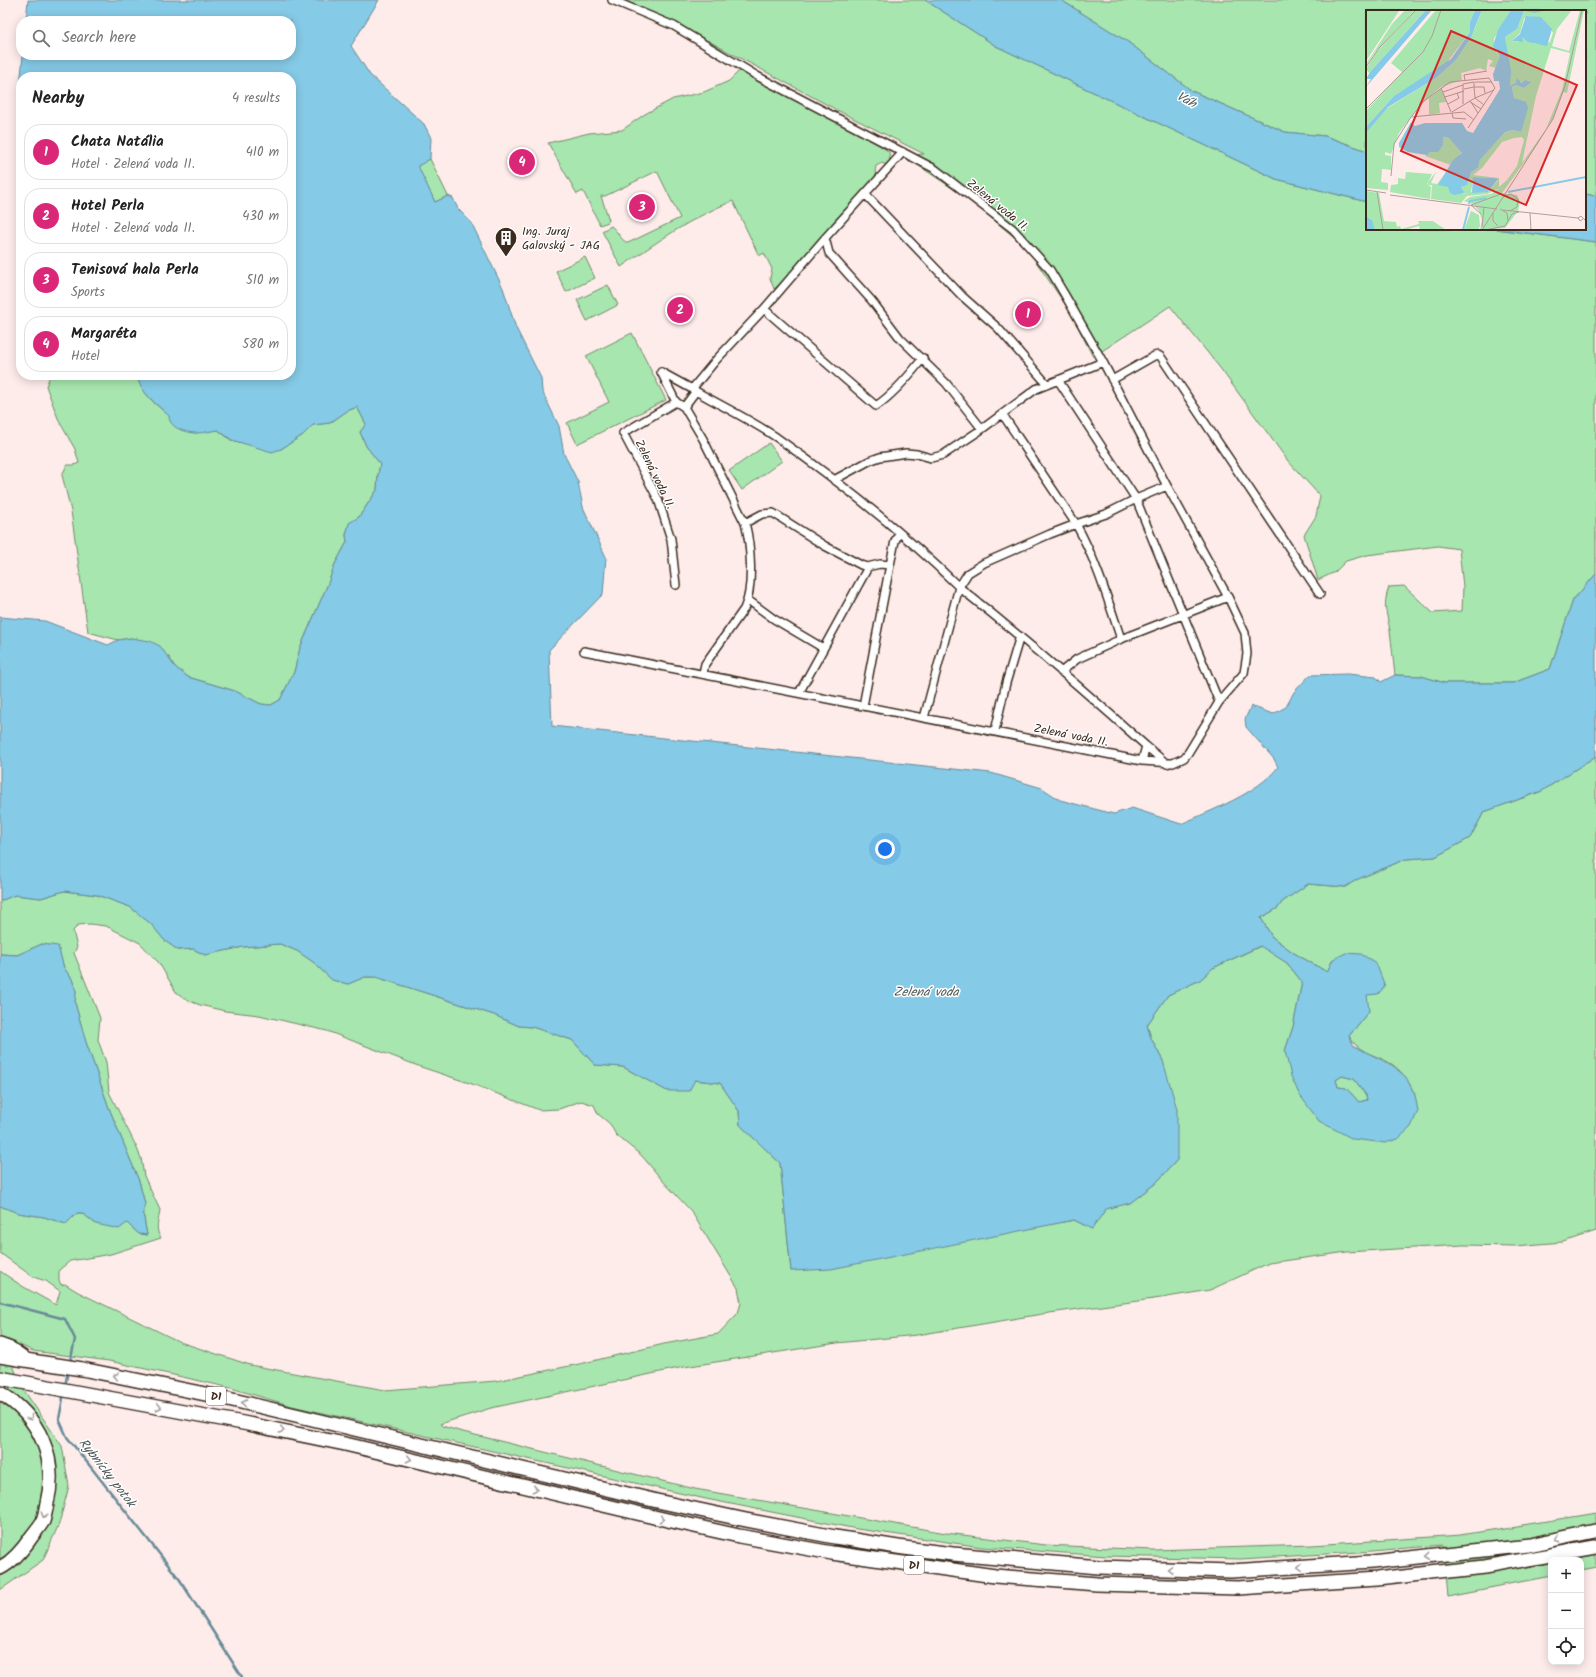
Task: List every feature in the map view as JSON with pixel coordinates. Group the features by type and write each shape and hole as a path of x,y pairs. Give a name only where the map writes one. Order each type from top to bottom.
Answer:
{"highway":[{"path":"0,1345 11,1349 27,1360"},
{"name":"D1","path":"0,1356 82,1369 220,1397 665,1503 835,1537 953,1554 1099,1567 1231,1571 1372,1562 1529,1545 1596,1531"},
{"name":"D1","path":"0,1378 244,1422 740,1536 847,1556 996,1576 1097,1584 1238,1588 1377,1579 1484,1567 1596,1547"},
{"path":"0,1393 21,1408 34,1423 47,1451 51,1477 50,1491 43,1520 23,1550 0,1568"}],"street":[{"name":"Zelená voda II.","path":"584,651 703,673 1142,761 1167,764 1179,761 1188,753 1219,702 1240,680 1246,666 1247,654 1245,633 1228,596 1167,486 1103,362 1050,270 1013,229 935,169 758,76 674,26 612,0"},
{"path":"684,407 694,390 716,360 764,309 825,238 866,195 903,152"},
{"path":"866,195 962,296 998,328 1047,384"},
{"path":"825,238 828,253 872,301 900,338 923,358 946,383 982,429"},
{"path":"814,251 828,253"},
{"path":"764,309 876,406 887,399 912,374 923,358"},
{"path":"1112,380 1154,356 1158,355 1161,357 1320,594"},
{"path":"834,480 868,461 880,457 906,453 931,458 937,457 1003,415 1025,396 1047,384 1103,362"},
{"name":"Zelená voda II.","path":"676,584 671,539 658,499 623,433 676,402 661,372 775,436 834,480 900,533 959,586 1020,636 1167,764"},
{"path":"1058,380 1136,499 1219,702"},
{"path":"676,402 684,407 703,439 747,531 750,569 748,600 744,609 704,664 703,673"},
{"path":"1003,415 1076,524 1098,572 1121,639"},
{"path":"924,718 959,586 968,573 984,563 1050,534 1106,514 1167,486"},
{"path":"744,523 762,514 773,513 825,546 861,565 867,567 880,564 890,565"},
{"path":"863,706 895,541 900,533"},
{"path":"799,693 866,572 867,567"},
{"path":"1061,672 1077,659 1121,639 1183,616 1228,596"},
{"path":"748,600 774,619 823,648"},
{"path":"995,731 1006,683 1020,636"},
{"path":"1142,761 1146,746"}],"green space":[{"path":"625,0 925,0 996,46 1276,179 1366,202 1366,230 1503,230 1596,242 1596,574 1573,600 1550,669 1513,683 1445,683 1421,676 1395,675 1390,631 1385,605 1389,587 1404,586 1433,613 1462,611 1463,587 1459,549 1438,546 1367,555 1346,561 1335,572 1318,580 1304,535 1316,516 1320,496 1288,461 1220,368 1170,306 1093,357 1071,313 1026,247 970,200 904,156 924,154 837,110 699,36"},
{"path":"1061,0 1596,0 1596,196 1586,194 1586,10 1366,10 1366,151 1325,136 1285,132 1192,91 1128,42"},
{"path":"741,69 873,140 889,152 890,161 886,165 882,163 876,166 875,172 878,175 835,220 814,248 786,279 774,289 770,278 772,269 764,253 759,256 733,201 689,222 661,239 621,267 602,231 611,226 625,242 628,243 680,218 657,171 605,196 601,196 609,220 608,222 600,225 583,191 577,194 548,143 589,133 622,130 645,114 673,99 704,92 729,81"},
{"path":"430,159 448,196 435,202 417,166"},
{"path":"585,257 595,278 566,292 556,271"},
{"path":"608,285 618,305 587,321 577,300"},
{"path":"632,333 666,400 577,444 567,423 609,402 586,356"},
{"path":"48,380 139,380 145,392 160,408 195,433 218,430 232,441 281,449 303,435 313,425 330,423 347,411 357,407 366,424 360,432 366,446 380,464 377,490 359,517 349,524 346,535 347,542 335,564 300,648 294,672 280,700 271,705 261,704 235,691 188,677 175,667 169,657 131,638 118,640 88,632 71,511 62,475 67,465 79,463 75,449 59,421 46,386"},
{"path":"769,443 782,461 742,490 729,471"},
{"path":"1596,756 1596,1231 1563,1242 1515,1246 1463,1245 1347,1252 1269,1263 1210,1290 1042,1314 917,1335 837,1343 684,1367 491,1408 440,1424 459,1431 695,1489 946,1533 1046,1545 1153,1550 1312,1545 1461,1535 1596,1513 1596,1567 1584,1569 1584,1557 1548,1557 1548,1577 1448,1596 1443,1545 1360,1552 1241,1559 1106,1556 982,1547 857,1529 706,1499 292,1406 231,1388 178,1376 109,1361 33,1351 9,1340 3,1342 23,1389 62,1446 69,1486 59,1524 43,1560 0,1590 0,1271 22,1286 56,1305 60,1291 46,1281 33,1277 0,1253 0,1206 18,1213 44,1217 66,1224 77,1213 82,1213 96,1224 127,1223 139,1234 147,1235 143,1213 145,1204 139,1181 109,1108 86,1042 75,1003 76,991 72,979 64,968 58,947 42,944 17,955 0,954 0,901 15,895 41,898 64,891 97,895 130,907 151,924 165,941 178,950 193,949 205,955 243,947 280,944 297,951 313,962 332,980 348,984 365,977 376,977 494,1015 519,1026 532,1027 572,1040 595,1065 623,1067 667,1091 694,1080 720,1083 739,1111 740,1125 780,1163 791,1271 1074,1220 1092,1229 1106,1208 1130,1203 1156,1183 1177,1160 1163,1061 1151,1038 1147,1025 1168,995 1200,980 1213,968 1261,946 1287,963 1302,982 1293,1027 1285,1051 1319,1121 1415,1095 1406,1078 1397,1068 1387,1061 1358,1047 1349,1036 1369,1011 1333,959 1327,972 1294,953 1272,937 1261,918 1278,908 1282,902 1308,884 1345,887 1358,879 1406,859 1435,857 1470,838 1484,812 1542,791","holes":["90,924 106,926 140,943 159,963 176,992 187,1000 200,1005 225,1011 259,1015 327,1031 539,1110 559,1109 581,1101 594,1105 598,1114 610,1124 616,1135 642,1156 691,1211 738,1288 741,1303 738,1313 718,1334 664,1344 584,1363 496,1381 385,1390 250,1365 180,1342 78,1292 65,1284 61,1285 59,1280 59,1270 70,1261 111,1254 161,1238 157,1228 160,1210 144,1176 141,1158 136,1146 109,1092 106,1062 98,1040 100,1018 74,953 77,947 73,931 78,925"]},
{"path":"1342,1076 1354,1079 1366,1095 1367,1100 1359,1102 1346,1088 1338,1087 1336,1080"}],"water":[{"name":"Zelená voda","path":"28,0 379,0 351,46 370,75 424,124 431,138 430,159 418,166 435,202 448,196 453,198 458,209 471,222 503,288 516,328 541,378 542,391 559,426 564,454 578,482 583,507 606,557 603,594 549,650 552,726 991,773 1042,788 1060,800 1114,814 1132,808 1181,824 1247,793 1259,785 1278,767 1274,759 1246,727 1245,719 1251,706 1273,714 1286,707 1294,692 1310,675 1348,674 1376,677 1381,682 1395,675 1421,676 1445,683 1513,683 1550,669 1573,600 1596,574 1596,756 1542,791 1484,812 1470,838 1435,857 1406,859 1358,879 1345,887 1308,884 1282,902 1278,908 1261,918 1272,937 1294,953 1327,972 1333,959 1346,953 1361,954 1376,963 1385,986 1378,994 1367,995 1369,1011 1349,1036 1354,1046 1392,1065 1406,1077 1415,1095 1418,1111 1411,1127 1398,1139 1385,1143 1353,1139 1319,1121 1299,1094 1291,1076 1285,1051 1293,1027 1302,982 1287,963 1260,946 1213,968 1200,980 1168,995 1147,1025 1151,1038 1163,1061 1177,1109 1177,1160 1156,1183 1130,1203 1106,1209 1092,1229 1074,1220 831,1269 791,1271 780,1163 740,1125 739,1111 720,1083 695,1080 689,1091 667,1091 623,1067 595,1065 572,1040 532,1027 519,1026 494,1015 376,977 365,977 348,984 332,980 313,962 297,951 280,944 243,947 205,955 193,949 178,950 165,941 151,924 130,907 97,895 64,891 41,898 15,895 0,901 0,617 45,621 108,645 118,640 131,638 150,641 160,646 175,667 188,677 235,691 261,704 271,705 280,700 294,672 300,648 335,564 347,542 346,535 349,523 359,517 377,490 380,464 366,446 360,432 366,424 357,407 347,411 330,423 313,425 303,435 281,449 272,452 232,440 218,430 196,433 188,432 175,427 169,416 145,393 139,380 296,380 296,72 21,72 23,60 296,60 296,16 26,16","holes":["1342,1076 1354,1079 1366,1095 1367,1100 1359,1102 1346,1088 1338,1087 1336,1080"]},
{"name":"Váh","path":"925,0 1061,0 1128,42 1192,91 1285,132 1325,136 1366,151 1366,202 1276,179 996,46"},
{"path":"1586,194 1596,196 1596,242 1503,230 1586,230"},
{"path":"42,944 58,946 64,968 72,979 76,991 75,1003 86,1042 109,1108 139,1181 145,1204 143,1213 147,1235 139,1234 127,1223 119,1229 96,1224 82,1213 77,1213 66,1224 44,1217 18,1213 0,1206 0,954 17,955"}],"waterway":[{"name":"Rybnícky potok","path":"0,1302 65,1319 75,1339 70,1363"},
{"name":"Rybnícky potok","path":"65,1386 68,1371"},
{"name":"Rybnícky potok","path":"64,1393 59,1419 67,1437 180,1580 242,1677"}],"place":[{"name":"Margaréta","path":"522,162"},
{"name":"Tenisová hala Perla","path":"642,207"},
{"name":"Ing. Juraj Galovský - JAG","path":"506,258"},
{"name":"Hotel Perla","path":"680,310"},
{"name":"Chata Natália","path":"1028,314"}]}
